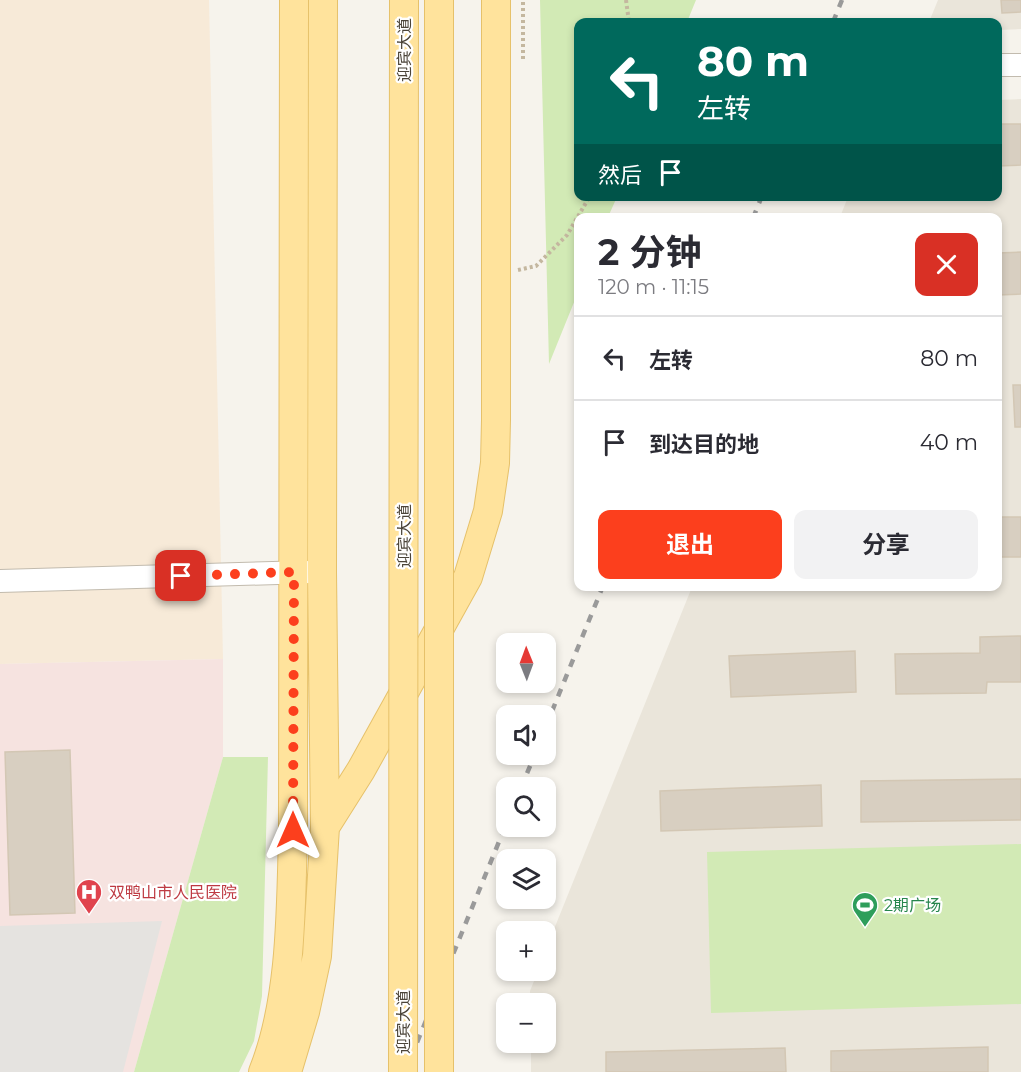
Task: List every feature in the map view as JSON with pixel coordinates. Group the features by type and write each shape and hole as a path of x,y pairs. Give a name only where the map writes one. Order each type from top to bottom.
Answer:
{"main road":[{"path":"264,1072 275,1032 286,967 293,830 294,0"},
{"path":"287,1072 305,1012 316,956 325,827 322,572 323,0"},
{"name":"迎宾大道","path":"403,1072 404,0"},
{"path":"439,0 439,1072"},
{"path":"325,827 361,770 468,577 488,511 495,463 496,420 496,0"}],"street":[{"path":"1002,65 1021,65"},
{"path":"0,581 322,572"}],"path":[{"path":"626,0 628,18"},
{"path":"496,274 536,266 567,236 574,224"}],"shaded area":[{"path":"0,0 209,0 223,659 0,664"},
{"path":"938,0 1021,0 1021,29 1002,30 1002,18 931,18"},
{"path":"1021,99 1021,1072 531,1072 531,1053 556,1053 556,993 530,993 530,991 534,981 556,981 556,924 690,591 1002,591 1002,213 842,213 846,201 1002,201 1002,100"},
{"name":"双鸭山市人民医院","path":"223,659 223,757 134,1072 0,1072 0,664"},
{"path":"162,921 123,1072 0,1072 0,926"}],"green space":[{"path":"540,0 696,0 689,18 574,18 574,201 615,201 610,213 574,213 574,302 549,364"},
{"path":"223,757 268,757 262,996 254,1041 239,1072 134,1072"},
{"name":"2期广场","path":"1021,844 1021,1004 711,1013 707,852"}],"building":[{"path":"1001,0 1021,0 1021,12 1002,13"},
{"path":"1002,124 1021,124 1021,165 1002,166"},
{"path":"1021,252 1021,294 1002,295 1002,253"},
{"path":"1013,385 1021,385 1021,427 1015,427"},
{"path":"1002,517 1021,517 1021,557 1002,557"},
{"path":"1021,636 1021,682 987,682 986,693 896,694 895,654 980,653 980,637"},
{"path":"855,651 856,692 731,697 729,656"},
{"path":"70,750 75,913 10,915 5,752"},
{"path":"1021,779 1021,820 861,822 861,781"},
{"path":"821,785 822,826 661,831 660,791"},
{"path":"988,1047 988,1072 831,1072 831,1051"},
{"path":"785,1048 786,1072 606,1072 606,1052"}],"railway":[{"path":"835,18 842,0"},
{"path":"755,213 760,201"},
{"path":"555,705 601,591"},
{"path":"526,777 530,765"},
{"path":"405,1072 501,837"}],"place":[{"name":"双鸭山市人民医院","path":"89,915"},
{"name":"2期广场","path":"865,928"}],"route":[{"path":"181,576 294,572 293,830"}]}
